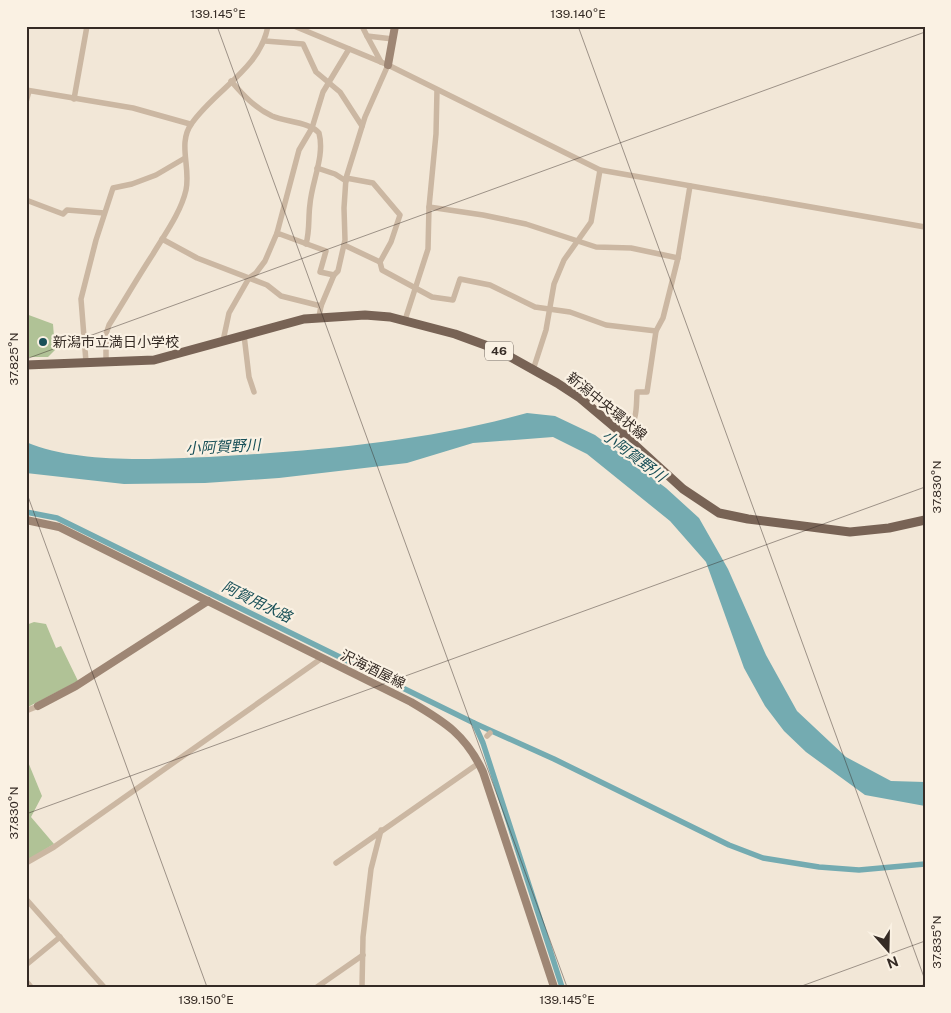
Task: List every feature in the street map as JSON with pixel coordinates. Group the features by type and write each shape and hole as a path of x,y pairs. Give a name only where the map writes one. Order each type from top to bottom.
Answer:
{"main road":[{"path":"385,63 395,26"},
{"name":"新潟中央環状線","path":"26,365 154,360 292,322 319,317 365,315 405,320 455,334 496,349 557,382 580,398 624,435 683,489 718,513 844,532 889,528 925,520"},
{"name":"沢海酒屋線","path":"26,520 59,527 443,720 459,734 479,763 554,987"},
{"path":"38,706 76,686 208,601"}],"street":[{"path":"74,98 86,26"},
{"path":"106,362 106,334 109,325 162,239 186,189 185,140 190,124 208,103 258,55 265,41 268,26"},
{"path":"294,26 385,63 600,170 925,227"},
{"path":"362,26 385,63"},
{"path":"367,36 393,39"},
{"path":"265,41 303,44 314,68 340,92 362,126"},
{"path":"223,341 229,312 249,278 256,273 264,261 277,233 293,166 299,150 312,128 329,82 349,49"},
{"path":"319,317 321,306 334,275 338,271 344,245 346,180 362,126 385,63"},
{"path":"231,82 259,108 285,121 312,128 319,133 317,168 310,204 306,244"},
{"path":"26,102 28,90 133,108 190,124"},
{"path":"405,320 428,249 437,90"},
{"path":"86,362 81,299 104,213 113,188 156,176 185,158"},
{"path":"317,168 346,180 373,183 400,214 392,242 380,262 382,270 417,287 432,297 453,300 460,279 474,281 490,285 535,308 570,312 606,326 656,331"},
{"path":"533,370 546,330 548,310 564,260 591,222 600,170"},
{"path":"624,435 633,425 636,418 637,392 647,392 656,331 663,318 678,258 690,186"},
{"path":"26,200 63,214 67,210 104,213"},
{"path":"429,207 526,224 596,247 631,248 678,258"},
{"path":"277,233 326,251 320,272 334,275"},
{"path":"162,239 197,258 267,285 281,296 321,306"},
{"path":"344,245 380,262"},
{"path":"244,336 249,378 254,392"},
{"path":"26,863 62,842 322,658"},
{"path":"26,711 38,706"},
{"path":"336,863 479,763"},
{"path":"362,987 362,955 371,869 381,830"},
{"path":"26,899 104,987"},
{"path":"26,965 60,937"},
{"path":"317,987 362,955"},
{"path":"26,981 31,987"}],"green space":[{"path":"26,314 53,324 55,350 48,357 26,357"},
{"path":"34,622 46,624 56,648 61,646 78,681 26,708 26,625"},
{"path":"26,757 42,796 31,817 54,844 26,861"}],"water":[{"path":"527,413 555,416 595,435 666,488 699,518 728,569 766,655 797,711 846,757 891,781 925,782 925,806 865,795 806,752 784,731 765,706 744,668 706,562 670,521 587,454 553,437 473,443 407,463 279,478 205,483 124,484 26,473 26,442 46,449 92,457 140,459 209,457 370,444 449,431"}],"waterway":[{"name":"阿賀用水路","path":"26,512 57,518 474,723 554,759 729,845 763,858 819,867 859,870 925,864"},
{"path":"474,723 483,743 562,987"}],"place":[{"name":"新潟市立満日小学校","path":"43,342"}],"water label":[{"name":"小阿賀野川","path":"223,447"},
{"name":"小阿賀野川","path":"634,456"}]}
